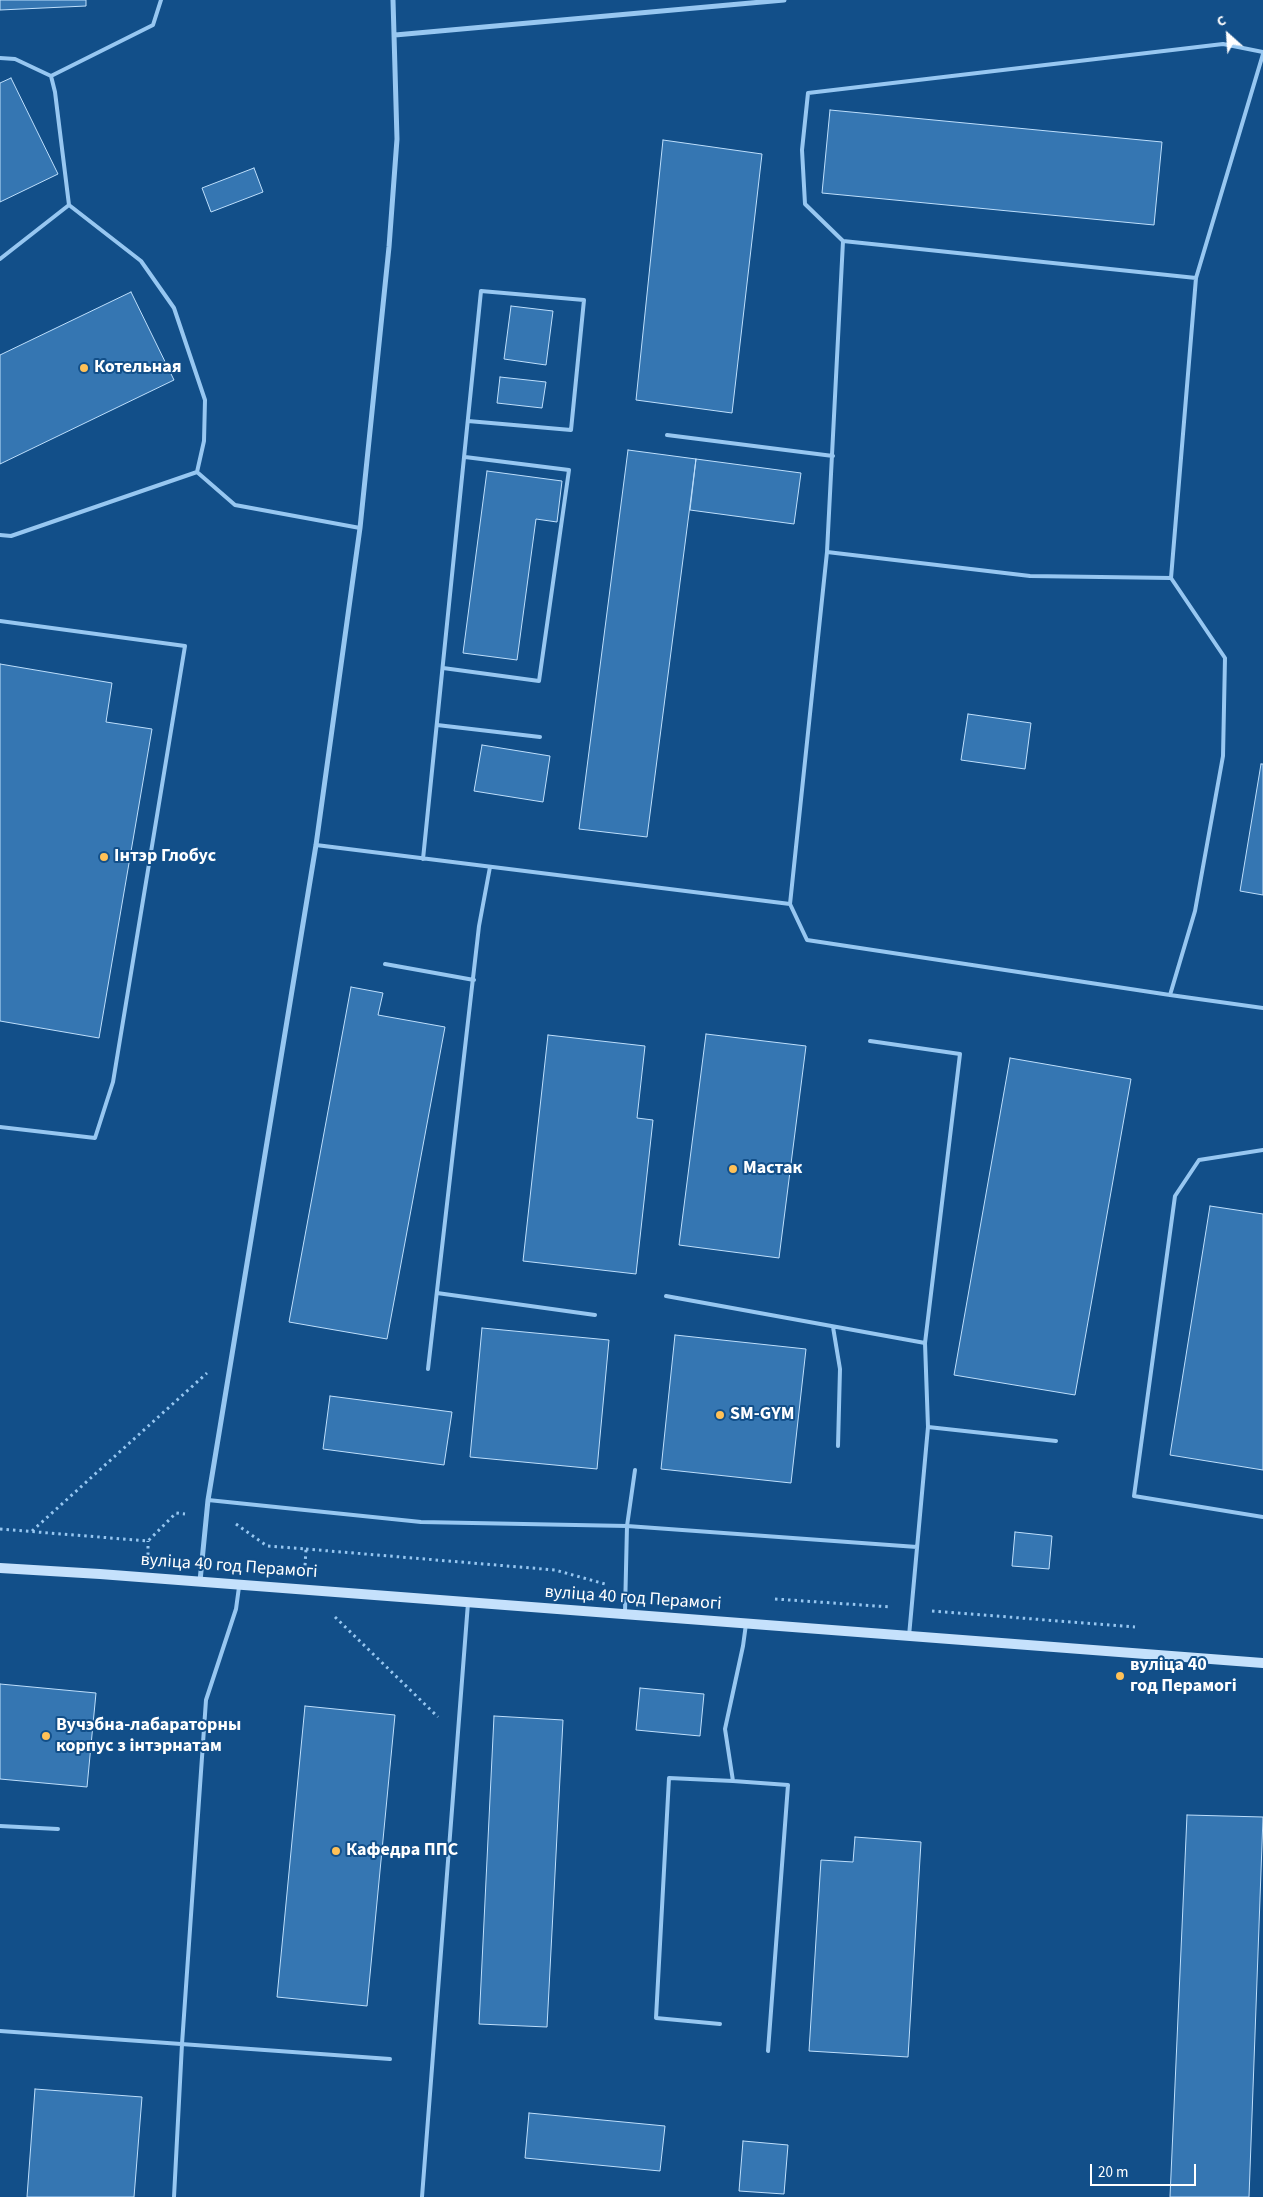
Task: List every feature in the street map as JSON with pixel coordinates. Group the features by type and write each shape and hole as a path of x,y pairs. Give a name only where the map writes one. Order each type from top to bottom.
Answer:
{"street":[{"path":"200,1582 208,1500 316,845 360,528 389,247 397,139 393,0"},
{"path":"395,35 784,0"},
{"name":"вуліца 40 год Перамогі","path":"0,1568 239,1584 1263,1663"}],"lane":[{"path":"50,76 153,25 161,0"},
{"path":"1170,995 1195,911 1223,756 1225,658 1171,578 1196,278 1263,53 1223,44 808,93 802,150 805,204 843,241 1196,278"},
{"path":"0,58 16,59 50,76 55,92 69,205 141,261 174,308 205,400 204,441 197,472"},
{"path":"0,259 69,205"},
{"path":"843,241 827,552 790,904 808,940 1263,1008"},
{"path":"423,859 481,290 584,300 571,430 468,422"},
{"path":"668,435 833,456"},
{"path":"443,668 539,681 569,470 465,457"},
{"path":"197,472 235,505 360,528"},
{"path":"0,535 11,536 197,472"},
{"path":"827,552 1030,576 1171,578"},
{"path":"0,620 185,646 113,1082 95,1138 0,1127"},
{"path":"437,724 540,737"},
{"path":"316,845 790,904"},
{"path":"428,1369 479,926 490,867"},
{"path":"385,964 474,980"},
{"path":"870,1041 960,1054 926,1343 928,1427 909,1636"},
{"path":"1263,1150 1199,1160 1175,1196 1134,1496 1263,1517"},
{"path":"437,1294 595,1315"},
{"path":"666,1296 926,1343"},
{"path":"833,1327 840,1369 838,1446"},
{"path":"928,1427 1056,1442"},
{"path":"625,1614 627,1526 635,1470"},
{"path":"208,1500 421,1522 627,1526 917,1547"},
{"path":"174,2197 182,2044 206,1700 236,1609 239,1584"},
{"path":"422,2197 468,1602"},
{"path":"733,1781 724,1729 743,1646 746,1624"},
{"path":"720,2024 656,2018 669,1778 788,1785 768,2051"},
{"path":"0,1826 58,1829"},
{"path":"0,2031 390,2059"}],"path":[{"path":"32,1532 233,1350"},
{"path":"0,1529 148,1540 176,1513 224,1516 267,1546 555,1570 626,1590"},
{"path":"303,1589 306,1549"},
{"path":"774,1599 912,1608 1145,1628"},
{"path":"335,1616 458,1736"}],"building":[{"path":"0,0 86,0 86,6 0,10"},
{"path":"11,78 58,174 0,202 0,83"},
{"path":"830,110 1162,142 1154,225 822,193"},
{"path":"663,140 762,154 732,413 636,400"},
{"path":"254,168 263,192 211,212 202,188"},
{"name":"Котельная","path":"131,292 174,380 0,464 0,355"},
{"path":"511,306 553,311 546,365 504,359"},
{"path":"500,377 546,382 542,408 497,403"},
{"path":"628,450 696,459 647,837 579,829"},
{"path":"696,459 801,473 794,524 690,510"},
{"path":"487,471 562,481 557,522 536,519 517,660 463,653"},
{"path":"0,664 112,683 106,722 152,729 99,1038 0,1021"},
{"path":"968,714 1031,723 1025,769 961,760"},
{"path":"482,745 550,756 543,802 474,791"},
{"path":"1261,764 1263,764 1263,895 1240,891"},
{"path":"351,987 383,993 378,1015 445,1027 387,1339 289,1322"},
{"path":"706,1034 806,1046 779,1258 679,1245"},
{"path":"548,1035 645,1046 637,1118 653,1120 636,1274 523,1261"},
{"path":"1010,1058 1131,1079 1075,1395 954,1375"},
{"path":"1210,1206 1263,1214 1263,1470 1170,1455"},
{"path":"482,1328 609,1340 597,1469 470,1457"},
{"path":"675,1335 806,1349 791,1483 661,1469"},
{"path":"330,1396 452,1412 444,1465 323,1449"},
{"path":"1015,1532 1052,1536 1049,1569 1012,1566"},
{"name":"Вучэбна-лабараторны корпус з інтэрнатам","path":"0,1684 96,1693 87,1787 0,1779"},
{"path":"640,1688 704,1694 700,1736 636,1730"},
{"name":"Кафедра ППС","path":"305,1706 395,1715 367,2006 277,1997"},
{"path":"494,1716 563,1720 547,2027 479,2024"},
{"path":"1187,1815 1263,1817 1249,2197 1170,2197"},
{"path":"855,1837 921,1842 908,2057 809,2051 821,1860 853,1862"},
{"path":"35,2089 142,2097 134,2197 27,2197"},
{"path":"529,2113 665,2126 660,2171 525,2158"},
{"path":"743,2141 788,2145 784,2194 739,2191"}],"place":[{"name":"Котельная","path":"84,368"},
{"name":"Інтэр Глобус","path":"104,857"},
{"name":"Мастак","path":"733,1169"},
{"name":"SM-GYM","path":"720,1415"},
{"name":"вуліца 40 год Перамогі","path":"1120,1676"},
{"name":"Вучэбна-лабараторны корпус з інтэрнатам","path":"46,1736"},
{"name":"Кафедра ППС","path":"336,1851"}]}
